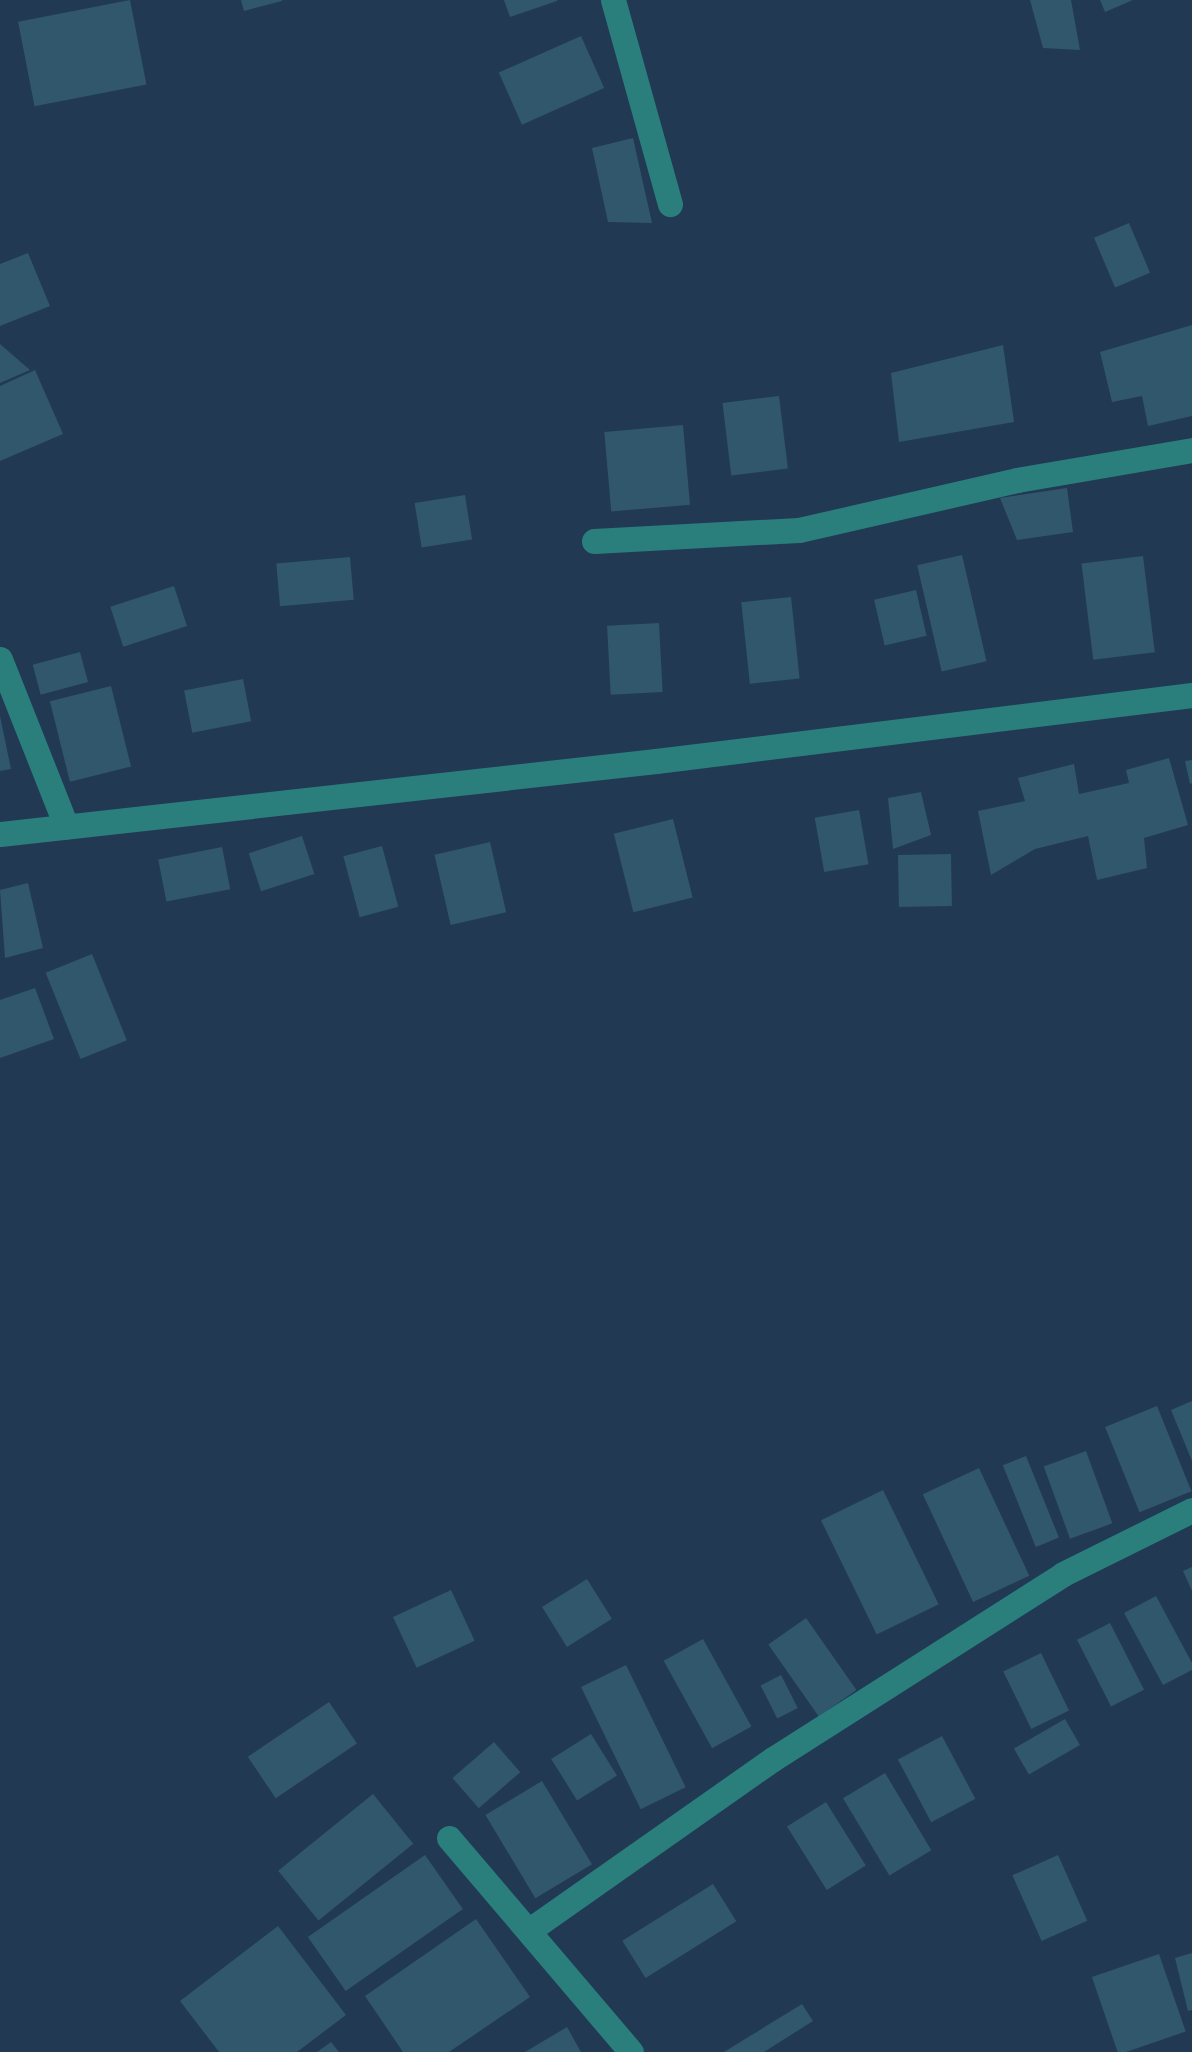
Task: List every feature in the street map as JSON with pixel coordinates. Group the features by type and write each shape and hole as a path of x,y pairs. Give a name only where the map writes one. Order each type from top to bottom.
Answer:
{"street":[{"path":"614,0 670,204"},
{"path":"594,541 799,530 1017,480 1192,450"},
{"path":"0,659 66,826"},
{"path":"0,834 656,762 1192,695"},
{"path":"530,1929 773,1759 1047,1584 1192,1510"},
{"path":"449,1838 631,2052"}],"building":[{"path":"130,0 146,84 35,106 18,22"},
{"path":"241,0 282,0 282,1 244,11"},
{"path":"504,0 557,0 557,1 510,17"},
{"path":"1030,0 1071,0 1080,50 1043,48"},
{"path":"1100,0 1133,0 1105,12"},
{"path":"581,36 604,88 522,125 499,73"},
{"path":"633,138 652,223 608,222 592,148"},
{"path":"1129,223 1150,273 1115,288 1094,238"},
{"path":"28,253 50,306 0,326 0,264"},
{"path":"1192,325 1192,416 1148,426 1142,396 1112,402 1100,352"},
{"path":"0,344 30,370 0,383"},
{"path":"1003,345 1014,422 899,442 891,373"},
{"path":"35,370 63,434 0,461 0,386"},
{"path":"779,396 788,468 731,475 722,403"},
{"path":"683,425 690,505 611,512 604,432"},
{"path":"1067,488 1073,532 1017,540 1000,498"},
{"path":"465,495 472,539 422,547 415,503"},
{"path":"962,555 987,661 942,672 917,565"},
{"path":"1143,556 1155,652 1093,660 1081,564"},
{"path":"350,557 354,600 280,606 276,563"},
{"path":"174,586 187,626 123,647 110,607"},
{"path":"916,590 927,636 885,645 874,600"},
{"path":"791,597 800,679 750,684 741,602"},
{"path":"659,623 663,692 611,695 607,626"},
{"path":"80,652 88,682 41,695 33,665"},
{"path":"243,679 251,721 192,733 184,690"},
{"path":"111,686 131,767 70,782 50,701"},
{"path":"0,716 11,769 0,771"},
{"path":"1169,758 1188,825 1144,838 1147,868 1097,880 1088,836 1035,849 991,875 978,811 1025,801 1018,778 1074,764 1079,794 1129,783 1126,770"},
{"path":"1192,760 1192,783 1190,784 1185,761"},
{"path":"921,792 931,835 893,849 888,798"},
{"path":"859,810 869,864 824,872 815,818"},
{"path":"673,819 693,898 633,912 614,834"},
{"path":"302,836 314,874 261,891 249,853"},
{"path":"490,842 506,912 451,925 434,855"},
{"path":"382,846 398,907 360,917 343,856"},
{"path":"222,847 230,889 166,902 158,859"},
{"path":"951,854 952,906 899,907 898,855"},
{"path":"28,883 43,948 5,958 0,890"},
{"path":"92,954 127,1040 80,1059 46,973"},
{"path":"35,988 54,1039 0,1058 0,1000"},
{"path":"1192,1401 1192,1461 1171,1410"},
{"path":"1157,1406 1191,1491 1140,1512 1105,1427"},
{"path":"1086,1451 1112,1523 1070,1539 1044,1466"},
{"path":"1026,1456 1059,1538 1036,1547 1003,1465"},
{"path":"979,1468 1029,1576 973,1602 923,1494"},
{"path":"883,1490 939,1604 877,1634 821,1520"},
{"path":"1192,1567 1192,1591 1183,1571"},
{"path":"587,1579 612,1619 567,1647 542,1607"},
{"path":"451,1590 475,1641 417,1668 393,1617"},
{"path":"1156,1596 1192,1663 1192,1670 1163,1685 1124,1613"},
{"path":"806,1618 856,1690 819,1716 768,1644"},
{"path":"1110,1623 1144,1690 1111,1707 1077,1640"},
{"path":"703,1639 751,1726 712,1748 664,1661"},
{"path":"1041,1653 1069,1711 1031,1729 1003,1671"},
{"path":"626,1665 686,1787 641,1809 581,1687"},
{"path":"781,1675 798,1708 777,1718 761,1685"},
{"path":"329,1702 357,1743 276,1798 248,1757"},
{"path":"1065,1719 1080,1745 1029,1774 1014,1748"},
{"path":"591,1734 617,1776 577,1800 551,1759"},
{"path":"942,1736 975,1799 931,1822 898,1759"},
{"path":"494,1742 520,1772 479,1808 452,1778"},
{"path":"885,1773 931,1850 889,1875 843,1798"},
{"path":"542,1781 592,1864 535,1898 485,1815"},
{"path":"373,1794 413,1844 318,1921 278,1871"},
{"path":"826,1802 866,1866 827,1890 787,1826"},
{"path":"425,1855 463,1909 346,1991 308,1937"},
{"path":"1058,1855 1087,1921 1042,1941 1012,1875"},
{"path":"713,1884 736,1921 646,1978 622,1941"},
{"path":"476,1919 530,1997 449,2052 403,2052 365,1996"},
{"path":"278,1926 346,2015 297,2052 219,2052 180,2001"},
{"path":"1192,1953 1192,2010 1188,2011 1175,1958"},
{"path":"1159,1954 1186,2032 1118,2052 1092,1977"},
{"path":"802,2004 813,2021 764,2052 724,2052"},
{"path":"567,2027 581,2052 525,2052"},
{"path":"331,2042 339,2052 317,2052"}]}
